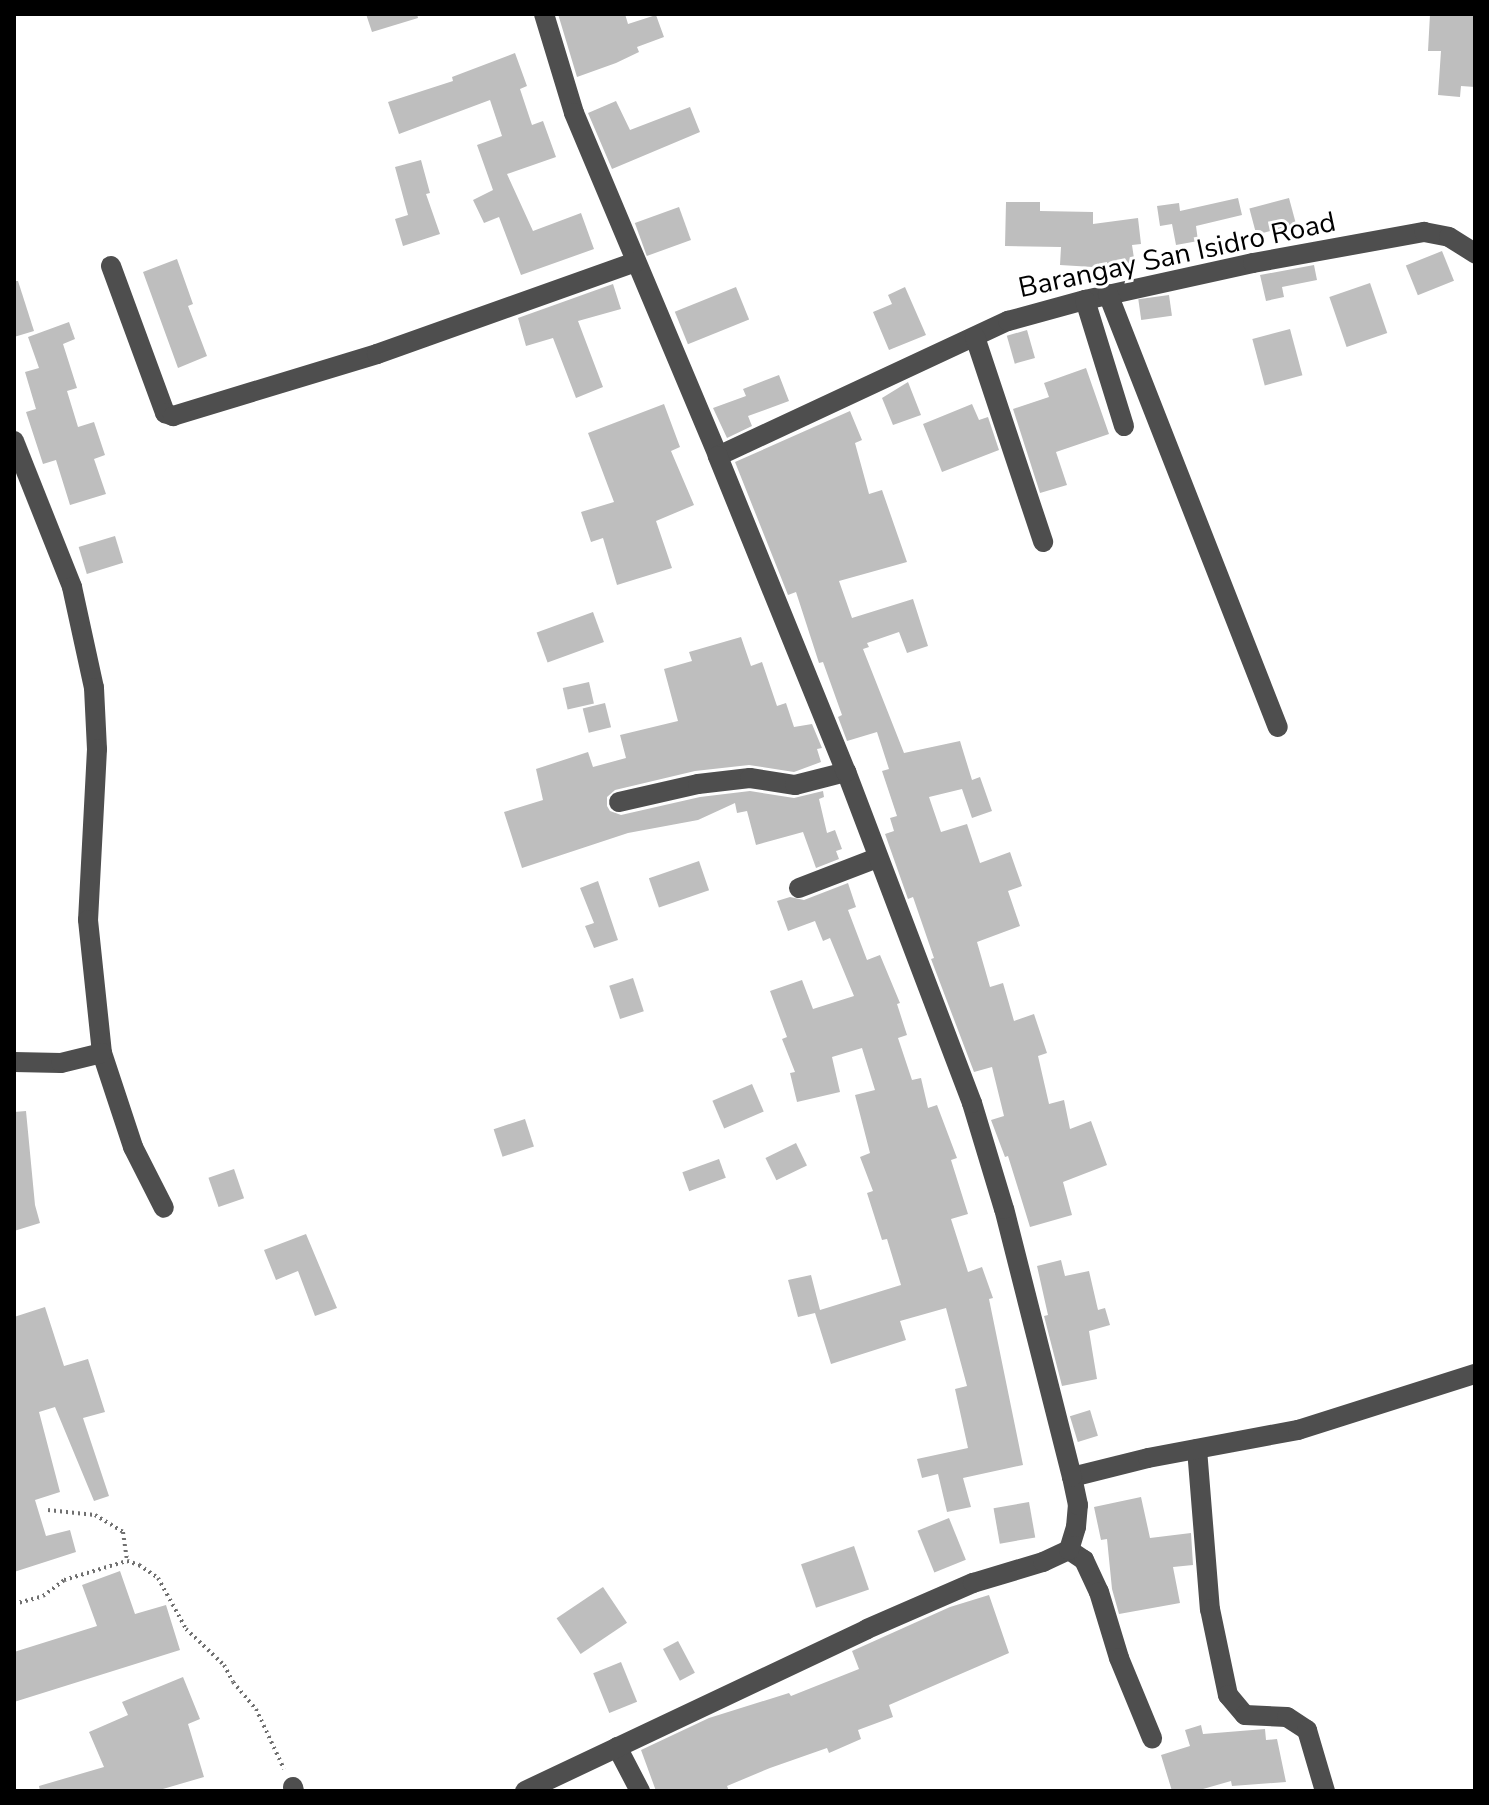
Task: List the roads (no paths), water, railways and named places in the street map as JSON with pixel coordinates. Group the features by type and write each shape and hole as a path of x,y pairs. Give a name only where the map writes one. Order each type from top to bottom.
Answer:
{"street":[{"path":"544,14 574,113 846,772 972,1103 1004,1209 1072,1477 1078,1505 1069,1550"},
{"name":"Barangay San Isidro Road","path":"718,456 1008,321 1085,300 1253,263 1424,232 1449,237 1474,250"},
{"path":"111,266 165,413 173,416 377,354 636,262"},
{"path":"1108,294 1278,727"},
{"path":"1085,300 1124,426"},
{"path":"975,337 1043,542"},
{"path":"14,441 72,587 94,688 97,749 88,920 102,1053 133,1147 164,1208"},
{"path":"619,802 698,784 750,778 795,785 846,772"},
{"path":"799,888 877,858"},
{"path":"14,1062 61,1063 102,1053"},
{"path":"1072,1477 1298,1430 1475,1374"},
{"path":"1197,1449 1210,1609 1228,1695 1245,1715 1287,1717 1307,1730 1325,1791"},
{"path":"1069,1550 1084,1560 1099,1592 1152,1738"},
{"path":"525,1791 880,1623 973,1583 1043,1562 1069,1550"},
{"path":"617,1747 640,1791"}]}
